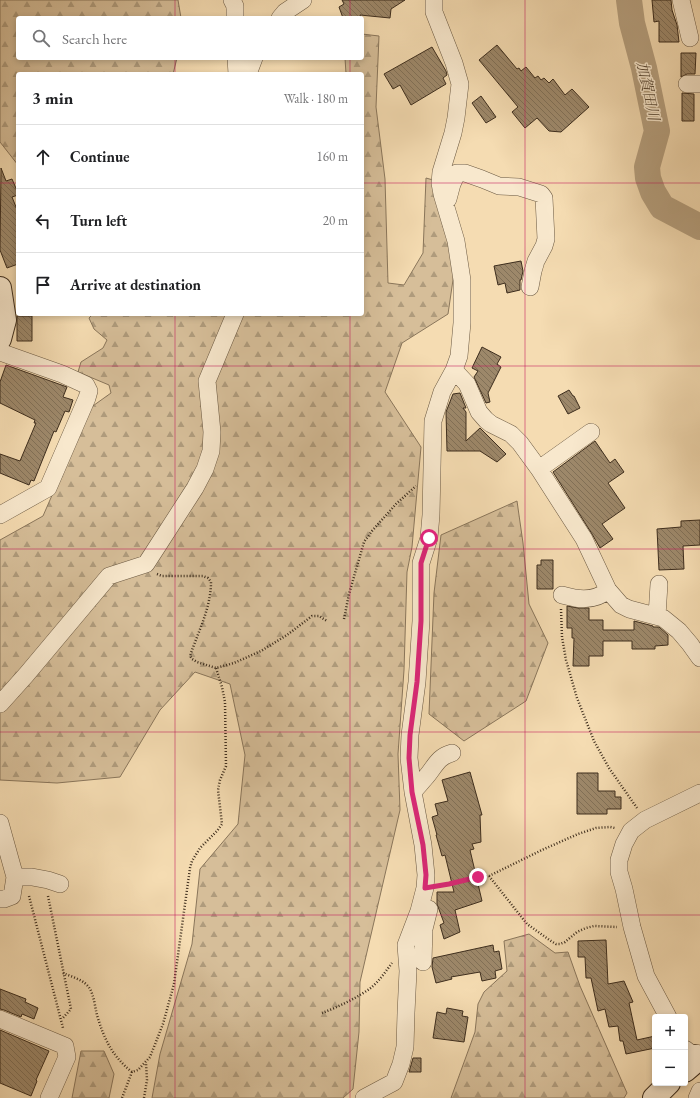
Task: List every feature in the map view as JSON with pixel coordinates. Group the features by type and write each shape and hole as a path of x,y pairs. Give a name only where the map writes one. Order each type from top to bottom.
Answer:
{"street":[{"path":"232,0 235,6 235,16"},
{"path":"282,16 285,12 303,0"},
{"path":"364,1098 394,1082 406,1047 408,971 406,946 419,911 425,888 426,875 423,845 412,792 409,758 410,735 417,682 421,621 421,563 429,538 431,515 433,421 442,392 454,370 459,356 462,323 462,287 456,241 440,183 441,172 454,133 460,84 454,63 434,12 434,0"},
{"path":"681,0 690,38"},
{"path":"236,60 237,72"},
{"path":"249,72 253,60"},
{"path":"445,200 448,198 452,184 458,173 465,173 499,186 519,187 541,194 544,198 546,239 536,262 530,287"},
{"path":"0,288 5,320 0,339"},
{"path":"0,704 109,576 146,564 195,488 205,469 211,451 212,432 206,381 234,316"},
{"path":"0,352 62,374 86,385 89,391 48,488 0,516"},
{"path":"454,370 467,384 480,412 486,420 511,434 520,443 584,538 608,590 621,605 629,609 663,618 679,631 700,658"},
{"path":"538,469 591,432"},
{"path":"657,616 659,584"},
{"path":"562,595 575,598 594,598 604,594 608,590"},
{"path":"412,792 427,776 436,763 447,754 452,753"},
{"path":"666,1014 646,976 619,872 619,860 624,844 631,831 645,820 700,793"},
{"path":"0,824 18,877 12,896 0,899"},
{"path":"18,877 32,877 52,882"},
{"path":"423,962 424,929 430,901 430,897 425,888"},
{"path":"0,1019 65,1046 67,1057 49,1098"},
{"path":"686,1050 700,1054"},
{"path":"688,1068 700,1058"},
{"path":"654,1098 666,1086"},
{"path":"697,1098 700,1091"}],"path":[{"path":"344,619 349,594 364,542 372,530 396,504 432,470"},
{"path":"146,564 153,572 162,576 203,576 208,578 211,582 207,608 190,656 197,662 216,668 234,663 261,651 287,635 312,616 319,616 328,621"},
{"path":"562,595 562,637 566,660 577,698 594,741 610,768 645,820"},
{"path":"132,1072 138,1070 150,1057 163,1024 174,984 192,861 200,848 222,824 218,790 220,780 226,766 225,702 216,668"},
{"path":"425,888 489,876 542,850 596,828 610,827 631,831"},
{"path":"489,876 527,924 556,944 564,942 577,932 594,926 632,926"},
{"path":"18,877 28,894 61,1019 65,1046"},
{"path":"52,882 63,973 71,1009 61,1019"},
{"path":"322,1013 342,1005 371,987 386,972 406,946"},
{"path":"63,973 81,981 89,988 97,1015 110,1048 132,1072"},
{"path":"144,1098 147,1080 146,1062"},
{"path":"122,1098 132,1072"}],"green space":[{"path":"0,0 178,0 181,16 16,16 16,60 176,60 174,72 16,72 16,162 0,142"},
{"path":"364,34 379,36 376,107 385,179 388,283 404,285 423,253 426,178 433,180 444,221 454,273 448,314 402,343 385,392 421,447 412,547 407,572 404,670 398,754 400,810 360,982 359,1032 353,1089 343,1098 152,1098 160,1054 192,944 200,869 238,824 245,755 230,684 195,672 160,710 120,777 57,783 0,780 0,540 43,516 90,408 111,393 109,385 78,372 81,362 103,348 107,340 94,329 89,318 91,316 364,316 364,72 346,72 345,60 364,60"},
{"path":"517,501 529,604 548,643 526,701 464,741 429,714 434,593 441,535"},
{"path":"529,934 555,953 568,952 580,986 627,1093 624,1098 451,1098 475,1032 478,1004 484,992 507,971 504,941"},
{"path":"81,1051 104,1051 114,1074 109,1098 72,1098"}],"building":[{"path":"342,0 405,0 391,9 390,18 360,15 342,16 339,7 344,4"},
{"path":"652,0 671,0 672,10 677,25 679,42 659,42 659,21 654,22"},
{"path":"497,45 517,69 519,68 521,71 526,67 535,78 538,76 541,80 544,78 549,83 553,79 565,95 572,89 589,107 561,132 549,131 537,118 525,128 512,112 518,107 479,60"},
{"path":"432,47 446,71 447,75 443,78 446,84 411,105 400,85 393,89 384,74"},
{"path":"681,53 696,53 695,74 687,74 681,77"},
{"path":"682,93 694,94 694,121 682,121"},
{"path":"481,96 496,117 486,123 472,103"},
{"path":"1,168 6,181 12,179 16,188 16,196 12,197 16,207 16,265 7,268 0,250"},
{"path":"521,261 523,271 520,280 520,290 507,293 505,283 498,285 494,266"},
{"path":"17,316 32,316 32,341 17,341"},
{"path":"482,347 501,357 497,364 501,367 488,393 490,402 486,403 474,377 478,371 472,368"},
{"path":"6,365 67,387 63,397 73,400 69,412 65,411 56,432 54,431 34,481 31,480 29,485 0,473 0,454 20,461 36,423 34,423 35,420 0,403 0,382"},
{"path":"569,390 580,408 568,414 558,396"},
{"path":"460,393 466,408 463,408 466,412 466,441 480,428 506,454 497,462 480,451 447,451 446,412 453,394"},
{"path":"595,441 610,463 615,459 624,472 608,483 625,508 602,524 613,539 600,548 553,472"},
{"path":"700,520 700,545 683,546 684,569 659,570 657,529 681,527 681,521"},
{"path":"541,560 553,560 553,589 537,589 537,565 541,565"},
{"path":"567,606 589,608 589,620 603,620 603,630 634,630 634,621 653,627 659,627 668,635 668,645 655,646 655,649 632,649 632,641 603,641 603,656 589,656 589,666 573,666 574,638 572,638 572,628 567,628"},
{"path":"470,772 482,815 480,815 481,842 472,844 474,849 470,850 482,901 455,910 460,932 444,939 440,925 444,923 437,904 437,892 454,892 445,855 442,856 432,817 438,815 435,804 448,801 442,780"},
{"path":"577,773 598,773 598,791 615,791 615,797 621,797 621,809 607,809 607,814 577,814"},
{"path":"606,940 608,984 624,981 633,1002 629,1003 637,1040 652,1037 652,1049 626,1054 623,1041 620,1041 618,1026 609,1027 605,1009 598,1011 591,978 586,978 585,957 578,957 578,941"},
{"path":"493,945 494,952 499,951 502,969 495,971 496,978 482,981 480,972 451,977 452,979 436,983 432,967 433,958"},
{"path":"0,989 26,999 25,1002 38,1008 34,1019 22,1014 21,1017 0,1009"},
{"path":"447,1008 463,1011 462,1016 468,1017 464,1042 433,1038 437,1012 446,1014"},
{"path":"0,1030 49,1051 36,1080 37,1081 31,1096 0,1083"},
{"path":"413,1058 421,1058 421,1072 409,1072"}],"waterway":[{"name":"加賀田川","path":"629,0 632,23 644,68 657,131 647,167 648,178 653,192 662,207 700,227"}],"route":[{"path":"429,538 421,563 421,621 417,682 410,735 409,758 412,792 423,845 426,875 425,888 478,877"}]}
